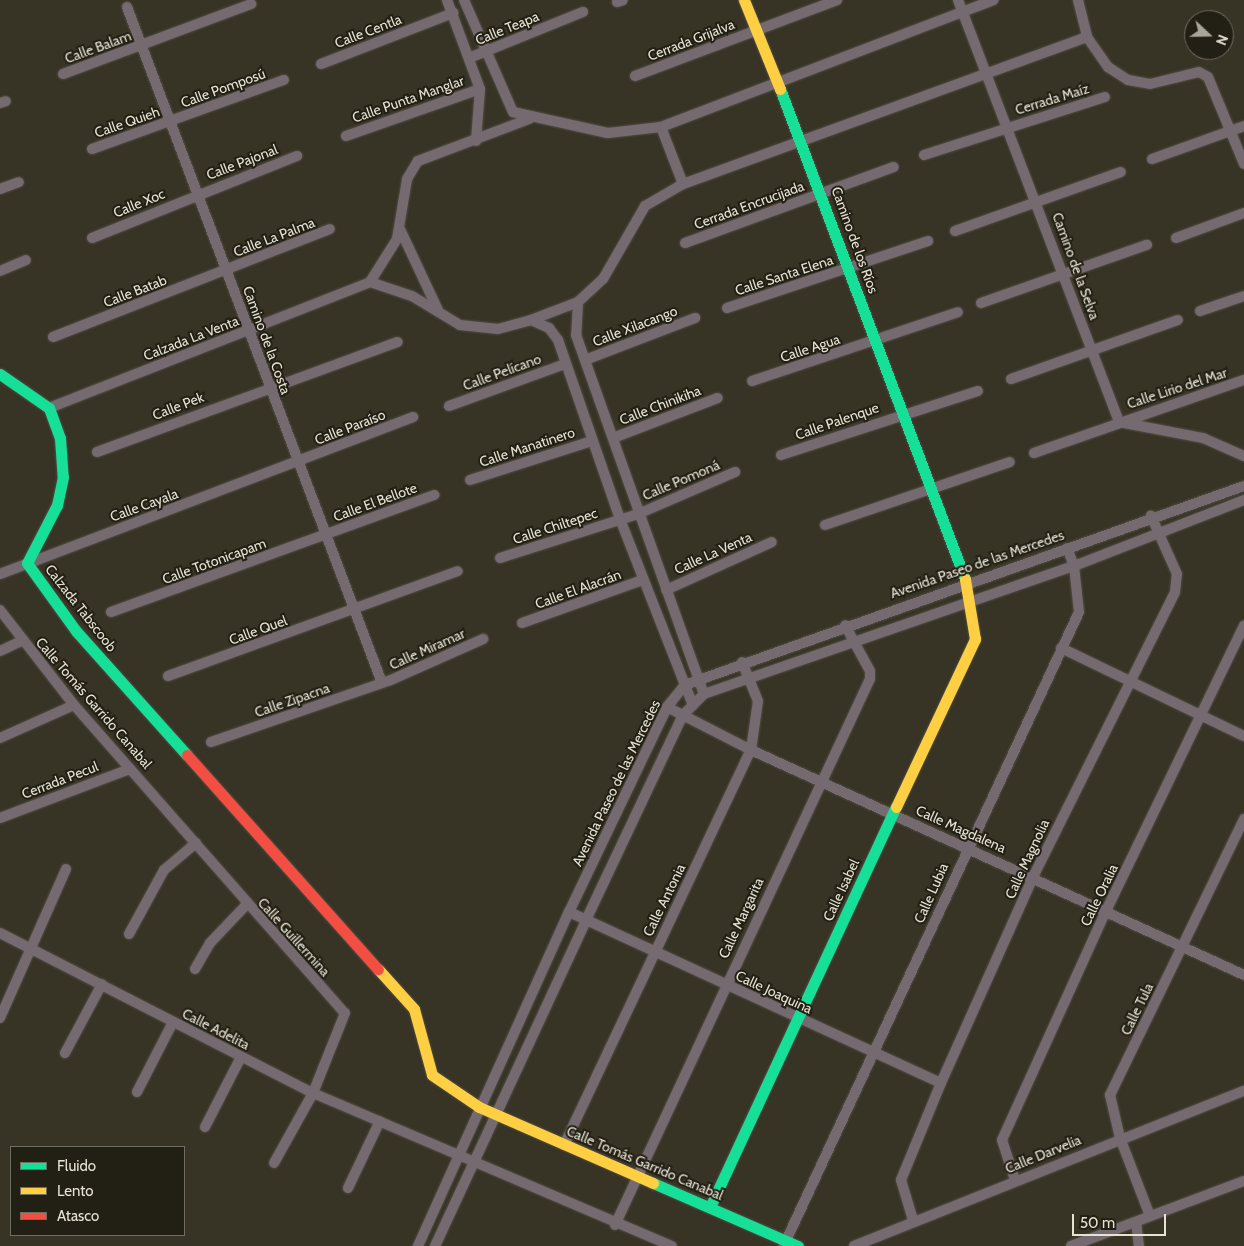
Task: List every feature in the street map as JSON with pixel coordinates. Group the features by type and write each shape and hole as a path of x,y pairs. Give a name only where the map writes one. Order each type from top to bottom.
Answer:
{"street":[{"path":"447,0 480,89 476,141"},
{"path":"464,0 505,102 513,112 529,119 608,133 661,126 994,0"},
{"name":"Camino de los Ríos","path":"744,0 823,194 902,414 966,581"},
{"name":"Cerrada Grijalva","path":"635,76 837,0"},
{"name":"Camino de la Selva","path":"958,0 1065,275 1119,422"},
{"path":"1078,0 1088,37 1108,67 1128,80 1150,84 1200,72 1213,86 1244,164"},
{"name":"Calle Balam","path":"64,74 251,4"},
{"name":"Camino de la Costa","path":"127,7 196,194 227,270 297,462 357,608 382,683"},
{"name":"Calle Teapa","path":"469,58 582,12"},
{"name":"Calle Centla","path":"321,64 453,13"},
{"path":"529,119 412,167 400,229 370,282 412,296 460,325 498,329 531,320 578,302 603,279 645,206 684,184 803,143 986,72 1088,37"},
{"name":"Calle Pomposú","path":"171,122 284,80"},
{"name":"Calle Punta Manglar","path":"346,136 480,89"},
{"name":"Cerrada Maíz","path":"924,155 1105,97"},
{"name":"Calle Quieh","path":"92,149 171,122"},
{"path":"661,126 684,184"},
{"path":"1152,158 1244,126"},
{"name":"Calle Pajonal","path":"196,194 298,156"},
{"name":"Cerrada Encrucijada","path":"685,243 894,167"},
{"path":"955,231 1036,200 1121,172"},
{"path":"0,189 19,182"},
{"name":"Calle Xoc","path":"92,238 196,194"},
{"path":"1176,238 1244,214"},
{"name":"Calle La Palma","path":"227,270 330,229"},
{"path":"400,229 439,314"},
{"name":"Calle Santa Elena","path":"727,308 928,241"},
{"path":"981,303 1147,245"},
{"path":"0,271 26,260"},
{"name":"Calle Batab","path":"53,337 227,270"},
{"name":"Calzada La Venta","path":"49,408 370,282"},
{"path":"1200,311 1244,296"},
{"path":"578,302 576,335 638,514 704,694"},
{"name":"Calle Agua","path":"752,381 877,342 958,312"},
{"name":"Calle Xilacango","path":"585,360 694,318"},
{"path":"531,320 549,328 643,580 693,704"},
{"path":"1011,379 1091,347 1178,320"},
{"name":"Calle Pek","path":"97,452 270,386 398,342"},
{"name":"Calle Pelícano","path":"449,406 564,364"},
{"path":"0,374 16,381 49,408"},
{"name":"Calle Lirio del Mar","path":"1034,453 1244,380"},
{"name":"Calle Palenque","path":"781,455 902,414 978,391"},
{"name":"Calle Chinikiha","path":"613,438 718,398"},
{"name":"Calzada Tabscoob","path":"49,408 60,438 63,477 57,505 27,563 76,630 200,773 414,1008 432,1076 480,1107"},
{"name":"Calle Paraíso","path":"297,462 413,417"},
{"path":"1119,422 1203,438 1244,456"},
{"name":"Calle Manatinero","path":"470,480 592,441"},
{"name":"Calle Cayala","path":"0,574 297,462"},
{"path":"825,525 933,492 1010,462"},
{"name":"Calle Pomoná","path":"620,519 638,514 735,472"},
{"name":"Avenida Paseo de las Mercedes","path":"418,1246 569,912 667,707 685,685 698,678 966,581 1067,548 1151,516 1244,486"},
{"name":"Calle El Bellote","path":"327,535 434,495"},
{"path":"436,1246 683,715 693,704 704,694 749,680 970,599 1074,566 1244,500"},
{"name":"Calle Magnolia","path":"912,1220 901,1180 941,1083 1033,877 1129,679 1175,592 1177,574 1151,516"},
{"name":"Calle Chiltepec","path":"500,558 620,519"},
{"name":"Calle Totonicapam","path":"112,612 327,535"},
{"name":"Calle La Venta","path":"666,590 772,542"},
{"name":"Calle Lubia","path":"785,1244 967,848 1080,608 1074,566 1067,548"},
{"name":"Calle Quel","path":"168,676 458,571"},
{"name":"Calle El Alacrán","path":"522,623 643,580"},
{"name":"Calle Isabel","path":"710,1207 893,814 975,644 966,581"},
{"name":"Calle Tomás Garrido Canabal","path":"0,610 21,642 74,705 170,811"},
{"name":"Calle Margarita","path":"615,1225 725,985 870,679 845,625"},
{"name":"Calle Oralia","path":"1015,1180 1002,1140 1106,910 1244,626"},
{"name":"Calle Miramar","path":"382,683 483,639"},
{"path":"0,651 21,642"},
{"path":"1061,648 1129,679 1244,736"},
{"name":"Calle Antonia","path":"564,1145 751,750 758,701 742,662"},
{"name":"Calle Zipacna","path":"211,742 382,683"},
{"path":"0,738 74,705"},
{"name":"Calle Magdalena","path":"667,707 751,750 822,780 1244,975"},
{"name":"Cerrada Pecul","path":"0,818 130,769"},
{"name":"Calle Guillermina","path":"170,811 246,904 345,1013 312,1093"},
{"name":"Calle Tula","path":"1150,1216 1120,1138 1110,1095 1244,819"},
{"path":"128,934 164,870 196,843"},
{"path":"0,1018 34,948 66,869"},
{"path":"195,969 210,943 246,904"},
{"name":"Calle Joaquina","path":"569,912 798,1018 872,1055 941,1083"},
{"name":"Calle Adelita","path":"0,933 34,948 172,1022 312,1093 459,1154"},
{"path":"65,1053 102,984"},
{"path":"137,1092 172,1022"},
{"path":"205,1127 240,1057"},
{"name":"Calle Darvelia","path":"854,1246 912,1220 1244,1091"},
{"path":"274,1163 312,1093"},
{"name":"Calle Tomás Garrido Canabal","path":"480,1107 710,1207 785,1244 798,1246"},
{"path":"348,1188 380,1121"},
{"path":"459,1154 615,1225 672,1246"},
{"path":"1071,1246 1244,1181"},
{"path":"1136,1222 1139,1246"}],"traffic: fast":[{"path":"780,89 965,579"},
{"path":"0,374 49,408 60,438 63,477 57,505 27,563 76,631 187,755"},
{"path":"710,1207 896,807"},
{"path":"653,1183 798,1246"}],"traffic: slow":[{"path":"744,0 780,89"},
{"path":"896,807 975,639 965,579"},
{"path":"378,969 414,1009 432,1075 479,1107 653,1183"}],"traffic: jam":[{"path":"187,755 378,969"}]}
